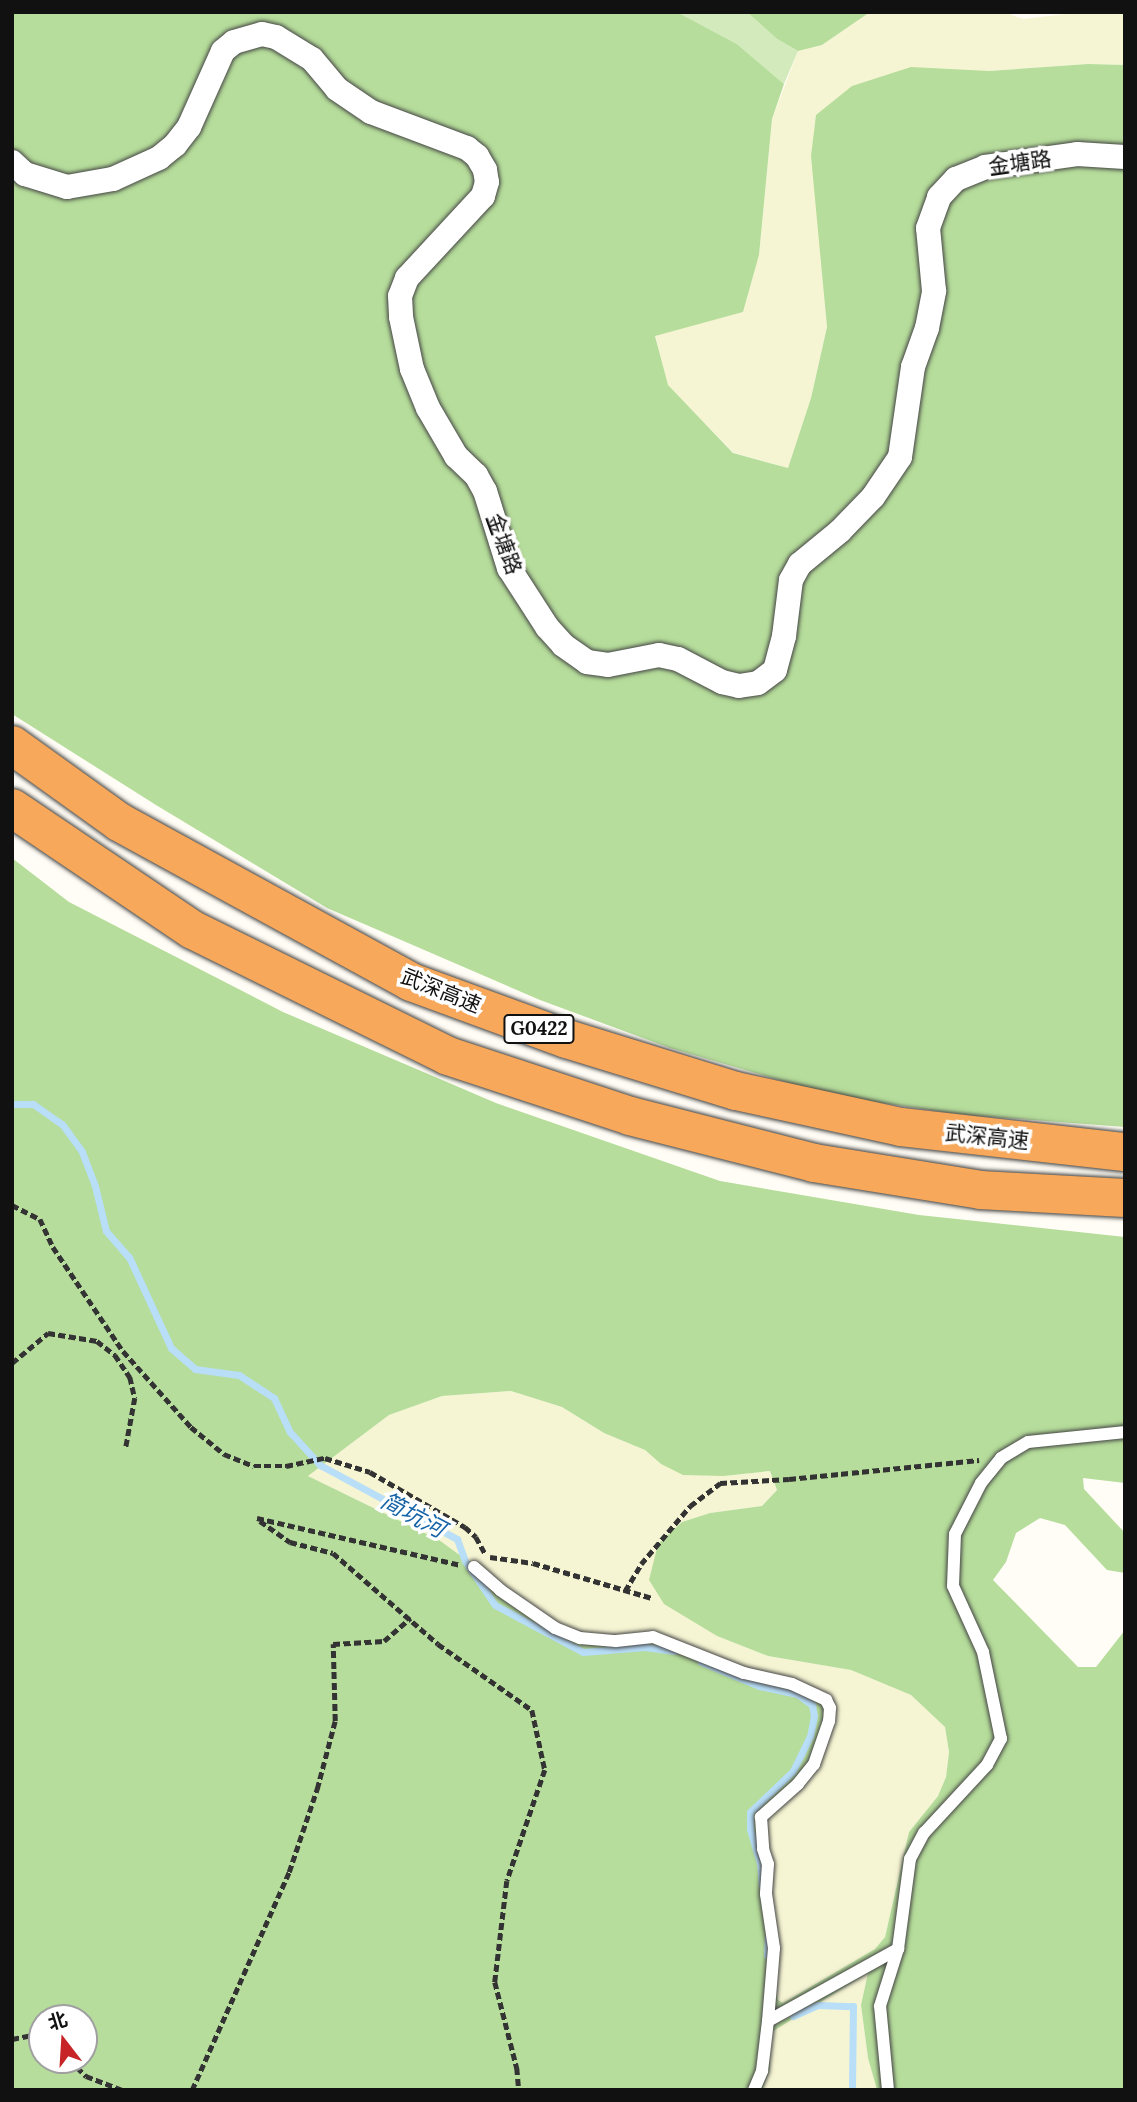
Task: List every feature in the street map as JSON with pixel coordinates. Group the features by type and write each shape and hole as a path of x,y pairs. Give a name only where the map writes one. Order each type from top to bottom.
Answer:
{"highway":[{"name":"武深高速","path":"12,745 119,822 411,982 568,1040 736,1091 901,1127 1125,1152"},
{"name":"G0422","path":"12,808 194,930 448,1056 630,1116 814,1163 980,1190 1125,1198"}],"street":[{"name":"金塘路","path":"12,162 25,174 67,187 113,179 159,158 175,145 189,127 223,51 234,42 262,34 276,37 312,59 337,89 371,112 467,148 477,156 485,170 487,182 483,196 407,278 400,296 401,317 412,369 428,408 456,456 476,475 485,491 509,568 547,626 563,645 587,662 608,665 659,654 678,659 722,682 739,686 758,683 775,670 784,635 791,580 800,564 840,531 873,497 900,457 914,367 927,328 934,291 928,228 939,197 956,179 985,167 1077,154 1125,157"}],"lane":[{"path":"888,2090 880,2006 898,1949 910,1859 923,1833 987,1765 1001,1739 984,1652 953,1586 955,1534 981,1483 1001,1458 1028,1442 1125,1432"},
{"path":"474,1567 500,1590 555,1628 580,1638 616,1641 653,1637 744,1674 792,1684 826,1700 830,1708 829,1721 814,1764 798,1784 761,1817 763,1849 768,1864 766,1894 774,1948 762,2071 754,2090"},
{"path":"768,2021 898,1949"}],"path":[{"path":"12,1205 40,1219 53,1247 123,1351 191,1427 225,1454 254,1465 298,1463 325,1458 370,1472 439,1510 476,1538 487,1558 516,1559 652,1598"},
{"path":"12,1363 48,1333 97,1341 115,1355 130,1377 135,1398 125,1447"},
{"path":"115,1355 123,1351"},
{"path":"625,1591 641,1564 690,1506 720,1483 1001,1458"},
{"path":"450,1563 257,1518 290,1542 333,1553 438,1644 532,1710 545,1770 507,1881 495,1982 517,2068 519,2090"},
{"path":"192,2090 289,1872 317,1789 335,1721 333,1644 384,1641 410,1618"},
{"path":"84,2074 123,2090"}],"green space":[{"path":"12,12 677,12 737,44 784,84 772,119 759,255 743,312 655,336 668,385 733,453 788,468 811,398 827,327 811,156 816,115 852,86 911,67 989,71 1088,64 1125,65 1125,1127 965,1115 834,1096 670,1048 540,1000 327,908 12,714"},
{"path":"677,12 747,12 777,39 798,51 784,84 737,44"},
{"path":"747,12 870,12 822,45 798,51 777,39"},
{"path":"870,12 1004,12 1023,19 1083,12 1125,12 1125,65 1088,64 989,71 820,244 827,327 811,398 788,468 734,453 667,385 655,335 743,312 759,255 772,119 798,51 822,45"},
{"path":"12,858 69,902 283,1012 496,1103 720,1181 919,1215 1125,1237 1125,1483 1083,1478 1084,1489 1125,1533 1125,1573 1107,1570 1065,1525 1040,1518 1016,1533 1006,1562 993,1580 1078,1667 1096,1667 1125,1630 1125,2090 877,2090 868,2058 861,2005 868,1973 770,2033 770,2070 762,2090 12,2090","holes":["511,1391 562,1407 604,1433 645,1450 661,1464 683,1475 724,1476 770,1471 777,1490 762,1506 710,1513 682,1522 658,1544 649,1580 664,1604 717,1636 768,1656 851,1670 911,1695 945,1727 949,1752 946,1777 938,1796 909,1832 885,1937 875,1949 783,2003 778,2000 774,1989 780,1953 770,1897 764,1820 829,1734 834,1700 653,1634 614,1638 582,1635 555,1624 439,1540 308,1476 389,1415 442,1396"]},
{"path":"511,1391 562,1407 604,1433 645,1450 661,1464 724,1476 770,1471 777,1490 762,1506 710,1513 682,1522 658,1544 692,1620 717,1636 768,1656 851,1670 911,1695 945,1727 949,1752 946,1777 938,1796 909,1832 885,1937 875,1949 783,2003 778,2000 614,1638 581,1635 555,1624 439,1540 308,1476 389,1415 442,1396"},
{"path":"868,1973 861,2005 868,2058 877,2090 762,2090 770,2070 770,2033"}],"waterway":[{"name":"简坑河","path":"12,1104 33,1104 62,1124 82,1152 95,1186 106,1231 129,1257 171,1348 195,1369 239,1375 274,1398 290,1432 320,1465 457,1539 465,1561 495,1605 583,1652 645,1647 674,1651"},
{"name":"简坑河","path":"701,1662 759,1686 797,1694 812,1705 814,1716 810,1736 793,1771 750,1812 750,1829 760,1863 762,1885"},
{"name":"简坑河","path":"767,1955 768,1938"},
{"name":"简坑河","path":"793,2016 818,2005 853,2006 852,2090"}]}
